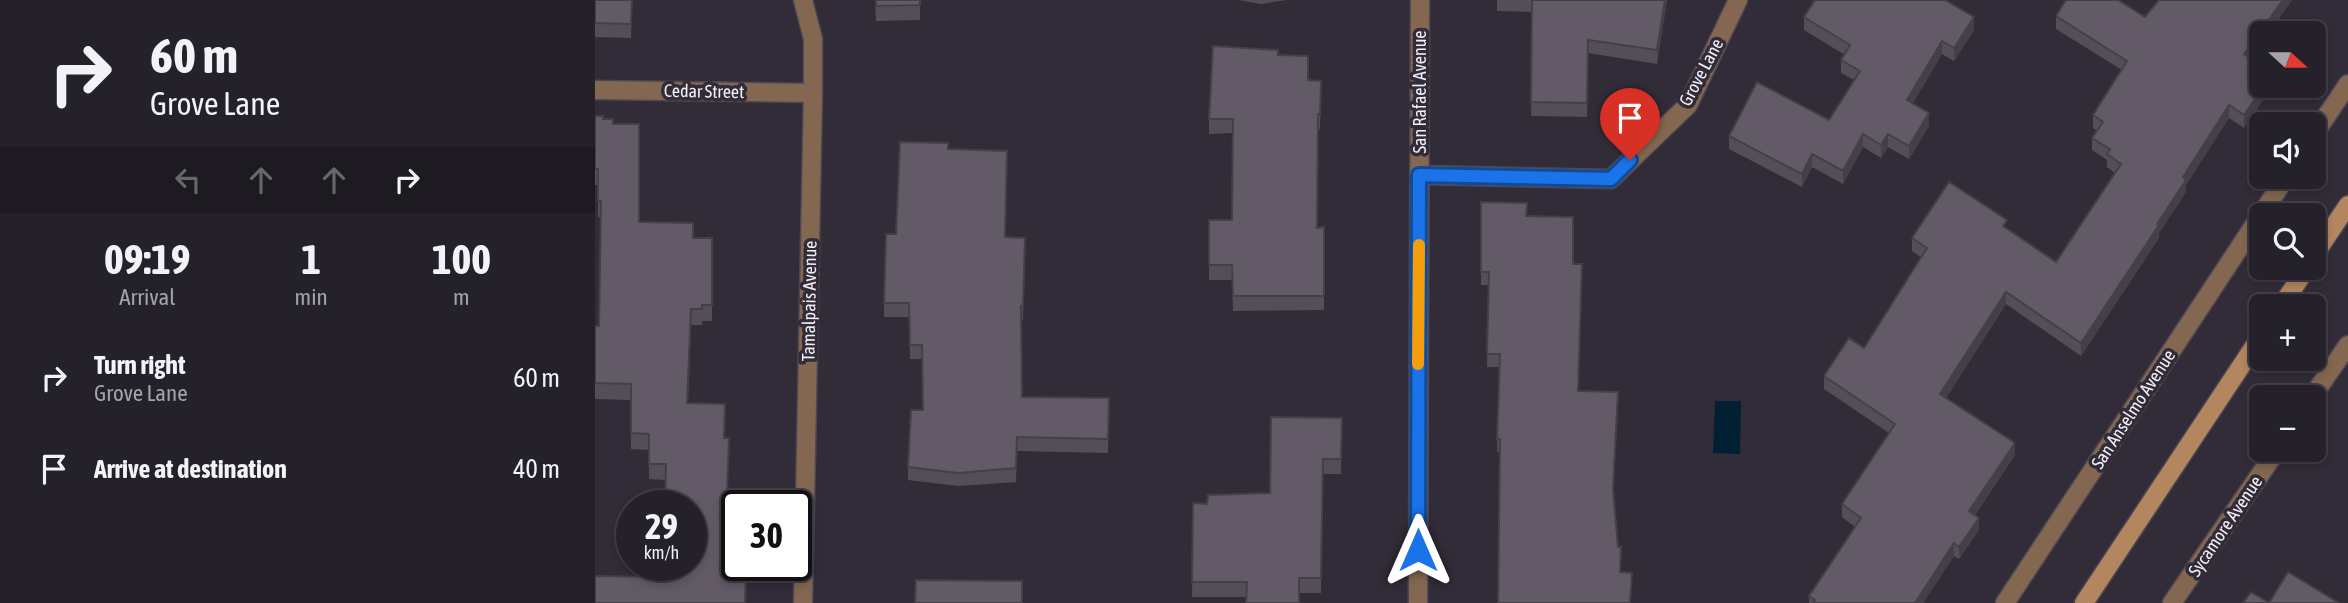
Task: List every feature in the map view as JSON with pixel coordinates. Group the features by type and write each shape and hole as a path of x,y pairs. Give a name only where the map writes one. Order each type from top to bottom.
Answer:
{"main road":[{"path":"2326,238 2348,205"},
{"path":"2084,603 2249,354"}],"street":[{"name":"Tamalpais Avenue","path":"803,0 813,39 803,603"},
{"name":"San Rafael Avenue","path":"1418,603 1420,0"},
{"name":"Grove Lane","path":"1419,175 1611,179 1688,105 1738,0"},
{"path":"2326,117 2348,84"},
{"name":"Cedar Street","path":"595,90 813,93"},
{"name":"San Anselmo Avenue","path":"2005,603 2249,233"},
{"path":"2320,385 2348,345"},
{"name":"Sycamore Avenue","path":"2172,603 2269,462"}],"water":[{"path":"1715,401 1741,401 1740,454 1713,453"}],"building":[{"path":"595,0 632,0 631,24 595,23"},
{"path":"876,0 920,0 920,5 876,6"},
{"path":"1532,0 1665,0 1657,50 1588,40 1587,103 1531,102"},
{"path":"1815,0 1945,0 1974,17 1954,48 1942,41 1907,100 1929,113 1909,146 1888,134 1881,145 1863,134 1843,171 1812,154 1802,174 1729,136 1757,82 1829,120 1860,71 1841,60 1850,45 1804,17"},
{"path":"2066,0 2118,0 2145,17 2159,0 2283,0 2268,21 2249,21 2249,47 2244,54 2249,58 2249,98 2256,98 2244,115 2229,105 2183,177 2186,180 2157,224 2159,225 2081,343 2006,292 1940,394 2015,443 1969,511 1979,518 1959,547 1954,543 1915,603 1813,603 1815,600 1809,596 1861,518 1842,504 1895,424 1824,376 1849,338 1864,348 1927,248 1912,238 1949,182 2007,220 2003,226 2056,262 2121,164 2107,154 2110,149 2092,138 2103,122 2093,115 2127,61 2056,16"},
{"path":"1213,46 1278,50 1278,55 1308,56 1308,80 1321,81 1318,114 1317,228 1324,227 1324,296 1233,296 1232,265 1209,265 1209,220 1232,220 1233,119 1209,119"},
{"path":"595,116 613,119 613,124 639,124 639,222 693,223 693,238 712,238 712,305 691,309 687,403 725,404 724,438 729,438 727,490 721,490 721,581 746,581 745,603 595,603 595,576 616,576 616,581 707,581 707,490 665,490 666,464 649,464 649,434 631,433 631,384 595,383 595,326 599,326 601,201 598,201 598,169 595,169"},
{"path":"900,142 948,143 948,149 1007,151 1005,237 1025,238 1021,306 1022,397 1109,398 1108,439 1017,437 1016,468 958,473 908,467 911,410 923,410 922,345 910,345 909,303 884,303 886,234 896,234"},
{"path":"1481,202 1527,203 1526,216 1573,217 1573,264 1582,264 1578,391 1618,392 1613,489 1618,547 1621,547 1620,572 1632,573 1630,603 1498,603 1500,439 1497,439 1500,354 1487,354 1489,272 1481,272"},
{"path":"1271,417 1342,418 1341,459 1323,459 1321,578 1299,578 1299,603 1246,603 1247,582 1192,582 1193,503 1207,504 1208,495 1270,493"},
{"path":"2288,572 2339,603 2269,603"},
{"path":"916,580 1022,581 1022,603 915,603"},
{"path":"2251,592 2269,603 2243,603"}],"slow traffic":[{"path":"1418,364 1419,245"}],"route":[{"path":"1418,550 1419,175 1611,179 1630,160"}]}
